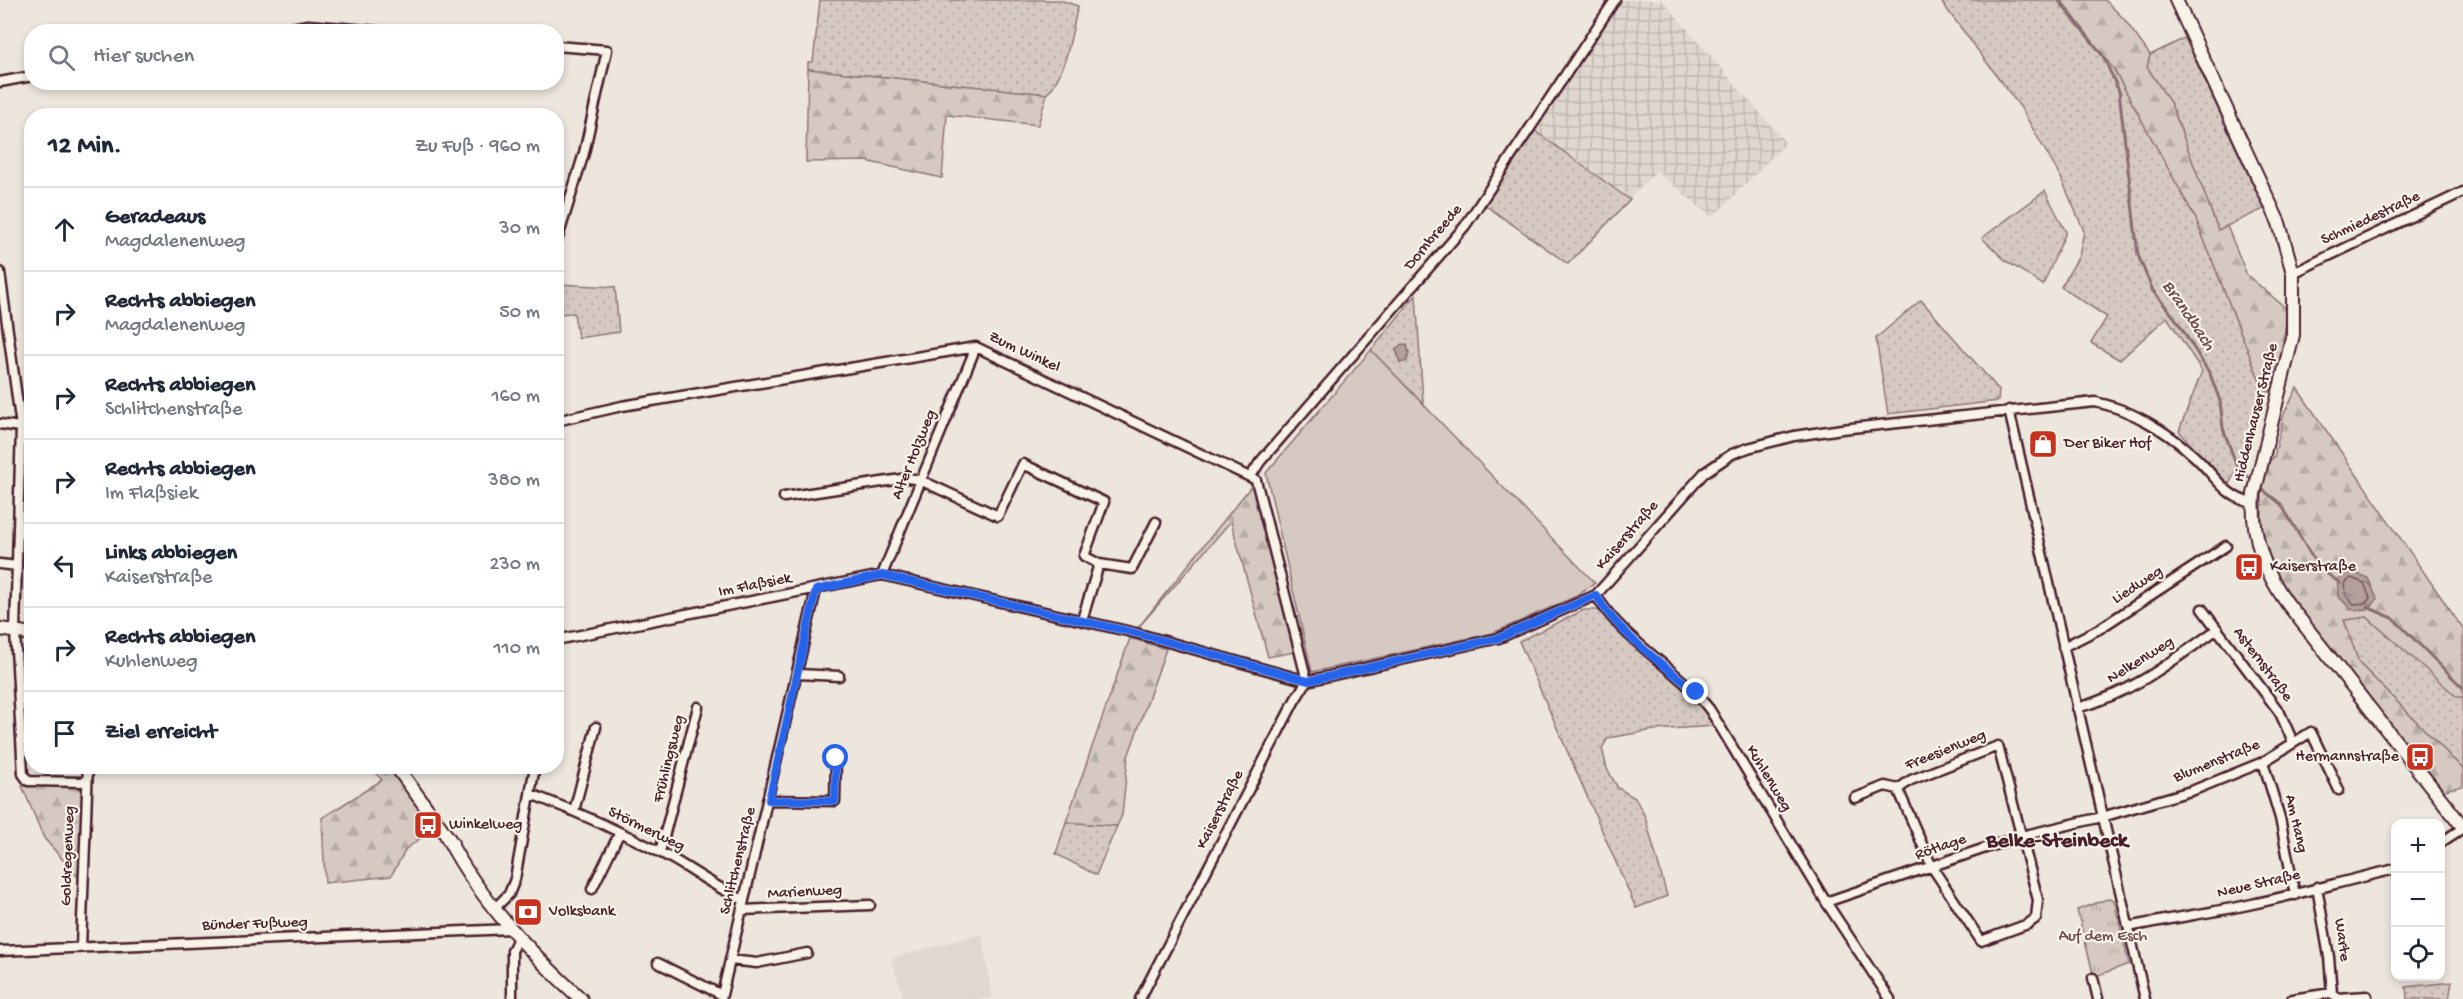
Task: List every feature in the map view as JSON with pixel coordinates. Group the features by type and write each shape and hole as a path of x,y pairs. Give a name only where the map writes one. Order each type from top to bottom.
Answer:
{"main road":[{"name":"Hiddenhauser Straße","path":"2176,0 2279,223 2293,273 2293,335 2254,498 2261,555 2280,593 2463,827"},
{"path":"0,629 24,633"},
{"path":"402,774 447,837 474,883 540,962 581,999"}],"street":[{"name":"Dornbreede","path":"1251,476 1260,462 1465,226 1615,0"},
{"path":"564,47 607,50 584,153 564,218"},
{"path":"0,82 24,78"},
{"name":"Schmiedestraße","path":"2293,273 2463,192"},
{"path":"0,272 21,427 15,631 23,774 28,781 87,782"},
{"name":"Zum Winkel","path":"564,419 622,406 976,347 1251,476"},
{"name":"Alter Holzweg","path":"882,575 976,347"},
{"name":"Kaiserstraße","path":"1140,999 1295,700 1308,681 1499,638 1596,595 1694,483 1732,454 1794,436 2080,402 2111,405 2163,432 2195,456 2236,499 2254,498"},
{"path":"2008,410 2145,999"},
{"path":"0,424 24,428"},
{"path":"784,497 908,478 920,480 998,516 1023,464 1104,502 1084,556 1099,564 1132,569 1156,522"},
{"path":"1251,476 1260,488 1308,681"},
{"name":"Liedweg","path":"2063,648 2099,629 2226,546"},
{"path":"0,564 17,566"},
{"path":"1082,620 1099,564"},
{"name":"Im Flaßsiek","path":"564,638 882,575 1082,620 1308,681"},
{"name":"Schlitchenstraße","path":"721,997 769,800 816,590"},
{"name":"Kuhlenweg","path":"1596,595 1604,608 1632,636 1696,692 1826,902 1890,999"},
{"name":"Asternstraße","path":"2202,609 2275,705 2293,742"},
{"name":"Nelkenweg","path":"2077,708 2121,693 2154,674 2216,630"},
{"path":"798,674 839,676"},
{"name":"Frühlingsweg","path":"660,852 698,707"},
{"path":"574,811 596,727"},
{"name":"Blumenstraße","path":"2102,817 2194,790 2263,762 2312,732 2339,790"},
{"name":"Freesienweg","path":"1998,746 2021,836 2038,900 2036,918 2028,924 1981,941 1932,867 1898,789 1911,780 1998,746"},
{"path":"769,800 835,801 836,758"},
{"name":"Am Hang","path":"2263,762 2280,818 2295,895"},
{"name":"Goldregenweg","path":"81,947 88,774"},
{"path":"494,906 506,898 513,884 535,774"},
{"path":"1855,798 1885,786 1898,789"},
{"name":"Störmerweg","path":"531,794 574,811 660,852 704,876 726,893 744,900"},
{"name":"Rötlage","path":"1826,902 2021,836 2102,817"},
{"path":"2445,840 2463,827"},
{"path":"591,889 619,834"},
{"name":"Neue Straße","path":"2129,927 2183,914 2225,910 2295,895 2317,886 2391,870"},
{"name":"Warte","path":"2317,886 2329,957 2332,993"},
{"name":"Marienweg","path":"742,910 870,904"},
{"path":"513,999 514,933"},
{"name":"Bünder Fußweg","path":"0,951 514,933"},
{"path":"730,960 757,963 807,953"},
{"path":"658,963 721,997"},
{"path":"2093,978 2098,999"},
{"path":"2292,999 2332,993 2337,998 2367,996"}],"shaded area":[{"path":"1622,0 1662,0 1786,143 1714,216 1709,215 1656,171 1568,264 1485,205"},
{"path":"982,934 992,999 904,999 891,958"}],"green space":[{"path":"820,0 1060,0 1078,6 1064,64 1047,94 808,69 808,62 813,62"},
{"path":"1940,0 2057,0 2113,68 2196,219 2263,389 2241,461 2228,486 2179,431 2202,371 2167,317 2120,360 2091,343 2107,317 2061,287 2079,256 2084,231 2061,178 2021,108"},
{"path":"2057,0 2105,0 2124,19 2150,55 2147,67 2171,104 2218,230 2227,226 2247,275 2288,310 2279,365 2270,392 2263,389 2196,219 2113,68"},
{"path":"2185,38 2264,209 2218,230 2171,104 2147,67 2150,55"},
{"path":"808,69 1047,94 1038,125 947,115 942,178 866,161 806,162"},
{"path":"1535,131 1630,200 1568,264 1485,205"},
{"path":"2045,191 2066,232 2043,285 2006,261 1982,238"},
{"path":"564,284 615,287 619,332 578,338 574,313 564,314"},
{"path":"1416,295 1423,402 1424,405 1371,350"},
{"path":"1921,300 1999,390 1998,401 1888,414 1876,338"},
{"path":"1371,350 1595,583 1572,598 1493,633 1312,672 1266,473"},
{"path":"2297,388 2463,629 2463,697 2457,697 2367,617 2344,620 2359,663 2463,769 2463,786 2441,791 2290,599 2274,573 2262,532 2262,494 2267,463 2274,457 2284,414"},
{"path":"1253,484 1295,652 1268,657 1231,521 1137,629"},
{"path":"1584,610 1598,610 1696,700 1714,726 1654,730 1608,738 1602,748 1607,769 1618,788 1635,798 1645,816 1667,896 1636,908 1519,641"},
{"path":"2367,617 2457,696 2463,697 2463,769 2359,663 2344,620"},
{"path":"1130,638 1166,649 1128,757 1122,815 1117,826 1066,822"},
{"path":"376,774 395,774 433,829 406,849 391,876 325,883 322,818 382,780"},
{"path":"75,784 83,792 78,877 44,838 22,786"},
{"path":"1066,822 1117,826 1096,875 1056,854"},
{"name":"Auf dem Esch","path":"2110,898 2114,900 2129,964 2096,976 2093,973 2077,910"},
{"path":"2452,982 2449,999 2407,999 2406,987"}],"water":[{"path":"1402,344 1407,345 1409,353 1407,361 1400,363 1396,349"},
{"path":"2350,571 2368,578 2377,599 2370,609 2352,610 2339,597 2338,579"}],"waterway":[{"name":"Brandbach","path":"2060,0 2103,56 2119,91 2138,255 2153,291 2175,318 2210,374 2220,401 2223,428 2236,464 2254,483"},
{"name":"Brandbach","path":"2259,487 2281,504 2318,567 2340,583"},
{"path":"2367,607 2393,618 2463,688"}],"place":[{"name":"Der Biker Hof","path":"2043,444"},
{"name":"Kaiserstraße","path":"2249,567"},
{"name":"Hermannstraße","path":"2420,757"},
{"name":"Winkelweg","path":"428,825"},
{"name":"Volksbank","path":"528,912"}],"district":[{"name":"Belke-Steinbeck","path":"2057,842"}],"route":[{"path":"836,758 835,801 769,800 816,590 882,575 1136,633 1308,681 1320,676 1499,638 1549,618 1596,595 1604,608 1632,636 1696,692"}]}
